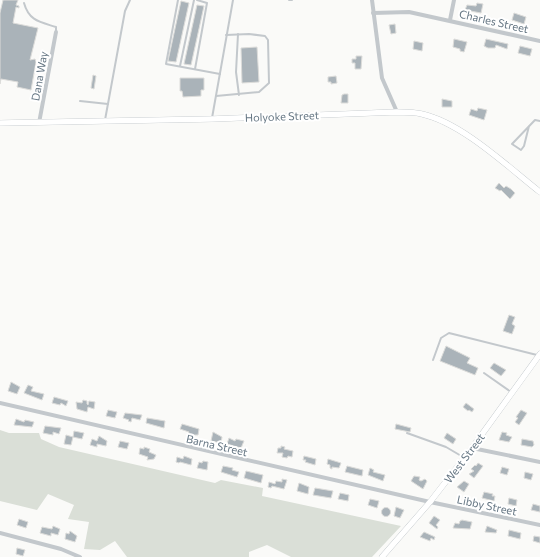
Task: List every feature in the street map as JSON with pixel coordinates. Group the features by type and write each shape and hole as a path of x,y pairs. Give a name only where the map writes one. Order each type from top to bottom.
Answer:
{"main road":[{"name":"Holyoke Street","path":"0,123 104,122 397,112 421,113 447,123 540,192"},
{"name":"West Street","path":"382,557 430,502 472,448 539,355"}],"street":[{"path":"372,0 382,78 397,112"},
{"path":"450,20 454,0"},
{"name":"Charles Street","path":"373,13 409,12 540,41"},
{"name":"Dana Way","path":"39,123 56,32"},
{"name":"Barna Street","path":"0,403 430,502"},
{"path":"472,448 540,462"},
{"name":"Libby Street","path":"430,502 540,525"},
{"path":"0,533 76,556"}],"lane":[{"path":"104,122 125,11 130,0"},
{"path":"178,0 166,64 220,74"},
{"path":"180,66 195,0 207,3 195,69"},
{"path":"212,119 233,0"},
{"path":"24,3 28,14 37,21 56,27 56,32"},
{"path":"238,34 236,72 239,95"},
{"path":"216,96 259,92 267,87 270,79 268,40 265,36 260,34 226,35"},
{"path":"80,101 108,104"},
{"path":"529,126 524,146 521,150 518,149 512,144 529,126 535,120 540,121"},
{"path":"433,360 440,338 449,333 539,355"},
{"path":"484,373 512,392"},
{"path":"407,433 446,447 464,458"}],"shaded area":[{"path":"0,430 9,433 39,433 41,439 59,447 215,483 221,480 263,488 262,496 401,526 372,557 291,557 267,545 249,552 249,557 127,557 115,541 100,550 84,549 89,522 68,519 74,505 48,494 37,510 0,501"}],"building":[{"path":"3,0 18,0 16,5 19,6 19,8 16,7 13,23 38,28 30,60 35,59 36,62 31,90 17,87 18,82 1,79 0,84 0,13"},
{"path":"181,1 189,3 176,62 168,61"},
{"path":"477,3 483,4 481,13 465,10 467,5 476,6"},
{"path":"197,5 204,6 191,65 184,64"},
{"path":"514,13 526,17 524,24 512,20"},
{"path":"395,24 396,33 391,34 389,25"},
{"path":"454,39 467,42 464,52 453,47"},
{"path":"486,39 508,44 507,49 496,45 495,48 488,48 484,46"},
{"path":"414,41 423,43 422,51 413,49"},
{"path":"520,46 532,49 530,56 518,53"},
{"path":"257,47 259,82 242,83 241,48"},
{"path":"356,56 362,56 361,69 355,69 355,63 352,63 352,59 356,59"},
{"path":"93,75 96,76 94,89 91,88"},
{"path":"336,76 337,83 331,84 331,82 328,82 328,77"},
{"path":"180,78 204,78 204,90 201,90 201,96 183,97 182,91 180,91"},
{"path":"348,94 348,103 341,103 342,95"},
{"path":"442,99 452,101 452,107 442,107"},
{"path":"478,108 487,110 484,120 469,115 471,109 477,111"},
{"path":"499,183 504,188 506,186 515,193 510,199 501,190 500,191 495,188"},
{"path":"509,315 515,317 512,324 515,326 512,334 503,331"},
{"path":"446,346 470,358 467,363 478,368 475,375 440,361"},
{"path":"494,363 506,370 501,376 490,368"},
{"path":"11,382 20,387 17,394 8,391"},
{"path":"28,385 33,387 31,391 44,394 42,400 24,393"},
{"path":"54,397 68,401 66,406 61,403 60,405 52,403"},
{"path":"83,400 87,401 88,405 89,401 95,402 94,409 88,407 87,412 77,409 76,402 82,403"},
{"path":"466,403 474,409 472,412 463,407"},
{"path":"108,410 117,412 115,418 106,416"},
{"path":"521,410 527,413 519,425 515,422 518,418 516,417"},
{"path":"125,413 142,415 140,420 132,418 131,422 123,418"},
{"path":"147,418 165,421 164,428 146,423"},
{"path":"16,419 24,422 25,420 34,422 32,427 14,425"},
{"path":"182,424 199,429 198,435 188,435 189,432 180,429"},
{"path":"396,424 411,428 410,432 395,429"},
{"path":"45,426 61,428 59,434 53,432 53,435 43,433"},
{"path":"74,431 84,433 82,439 73,437"},
{"path":"213,432 222,437 221,443 211,441"},
{"path":"502,432 507,433 506,435 512,437 509,442 499,440"},
{"path":"447,433 456,439 453,444 444,438"},
{"path":"66,435 73,437 71,445 64,444"},
{"path":"99,436 107,441 106,446 97,444 97,447 90,445 92,439 97,441"},
{"path":"229,438 235,441 236,439 244,441 241,448 227,444"},
{"path":"522,439 533,441 534,445 532,447 521,445"},
{"path":"120,441 129,443 127,449 118,447"},
{"path":"281,446 285,447 284,449 293,451 292,457 282,457 283,453 277,453 278,448 281,448"},
{"path":"144,447 150,449 149,452 156,455 154,459 147,460 148,457 139,454 140,448 144,449"},
{"path":"184,456 192,459 191,465 176,462 177,457 183,459"},
{"path":"304,456 316,459 315,465 305,462 306,460 303,460"},
{"path":"328,459 341,463 339,468 330,468 330,465 327,464"},
{"path":"203,461 208,462 207,470 197,468 199,462 202,463"},
{"path":"478,463 483,466 474,478 469,474 474,471 471,469"},
{"path":"223,466 233,468 232,470 239,472 237,477 221,472"},
{"path":"347,466 363,470 362,476 345,472"},
{"path":"502,467 509,469 507,475 500,473"},
{"path":"370,468 374,470 373,472 385,475 383,481 368,475"},
{"path":"246,471 263,475 261,483 244,478"},
{"path":"525,472 533,474 531,480 524,478"},
{"path":"414,476 420,477 419,480 421,481 425,479 427,481 423,489 411,481"},
{"path":"282,479 287,480 284,489 272,486 271,488 268,487 269,482 275,484 276,481 282,482"},
{"path":"464,481 469,484 464,492 457,487"},
{"path":"299,483 309,487 308,494 297,491"},
{"path":"315,488 333,491 331,498 313,495"},
{"path":"484,492 493,494 492,496 495,496 494,501 482,498"},
{"path":"340,493 349,495 348,501 338,499"},
{"path":"509,498 517,500 516,506 508,504"},
{"path":"370,499 379,501 377,508 368,505"},
{"path":"533,504 540,506 540,512 531,510"},
{"path":"386,507 391,512 386,517 381,512"},
{"path":"396,507 404,510 400,518 394,516"},
{"path":"434,516 440,520 436,525 438,527 437,529 429,523"},
{"path":"19,519 28,522 26,528 17,525"},
{"path":"462,520 472,522 470,529 453,528 455,523 459,524"},
{"path":"53,526 60,529 58,535 51,533 51,536 40,533 42,527 52,529"},
{"path":"487,526 497,530 496,533 485,532"},
{"path":"509,530 521,533 520,539 508,536"},
{"path":"70,531 77,536 75,542 65,539 66,533 69,534"},
{"path":"424,532 435,537 434,540 431,538 430,541 420,537"},
{"path":"534,536 540,537 540,543 533,541"},
{"path":"17,548 25,550 23,556 16,554"}]}
